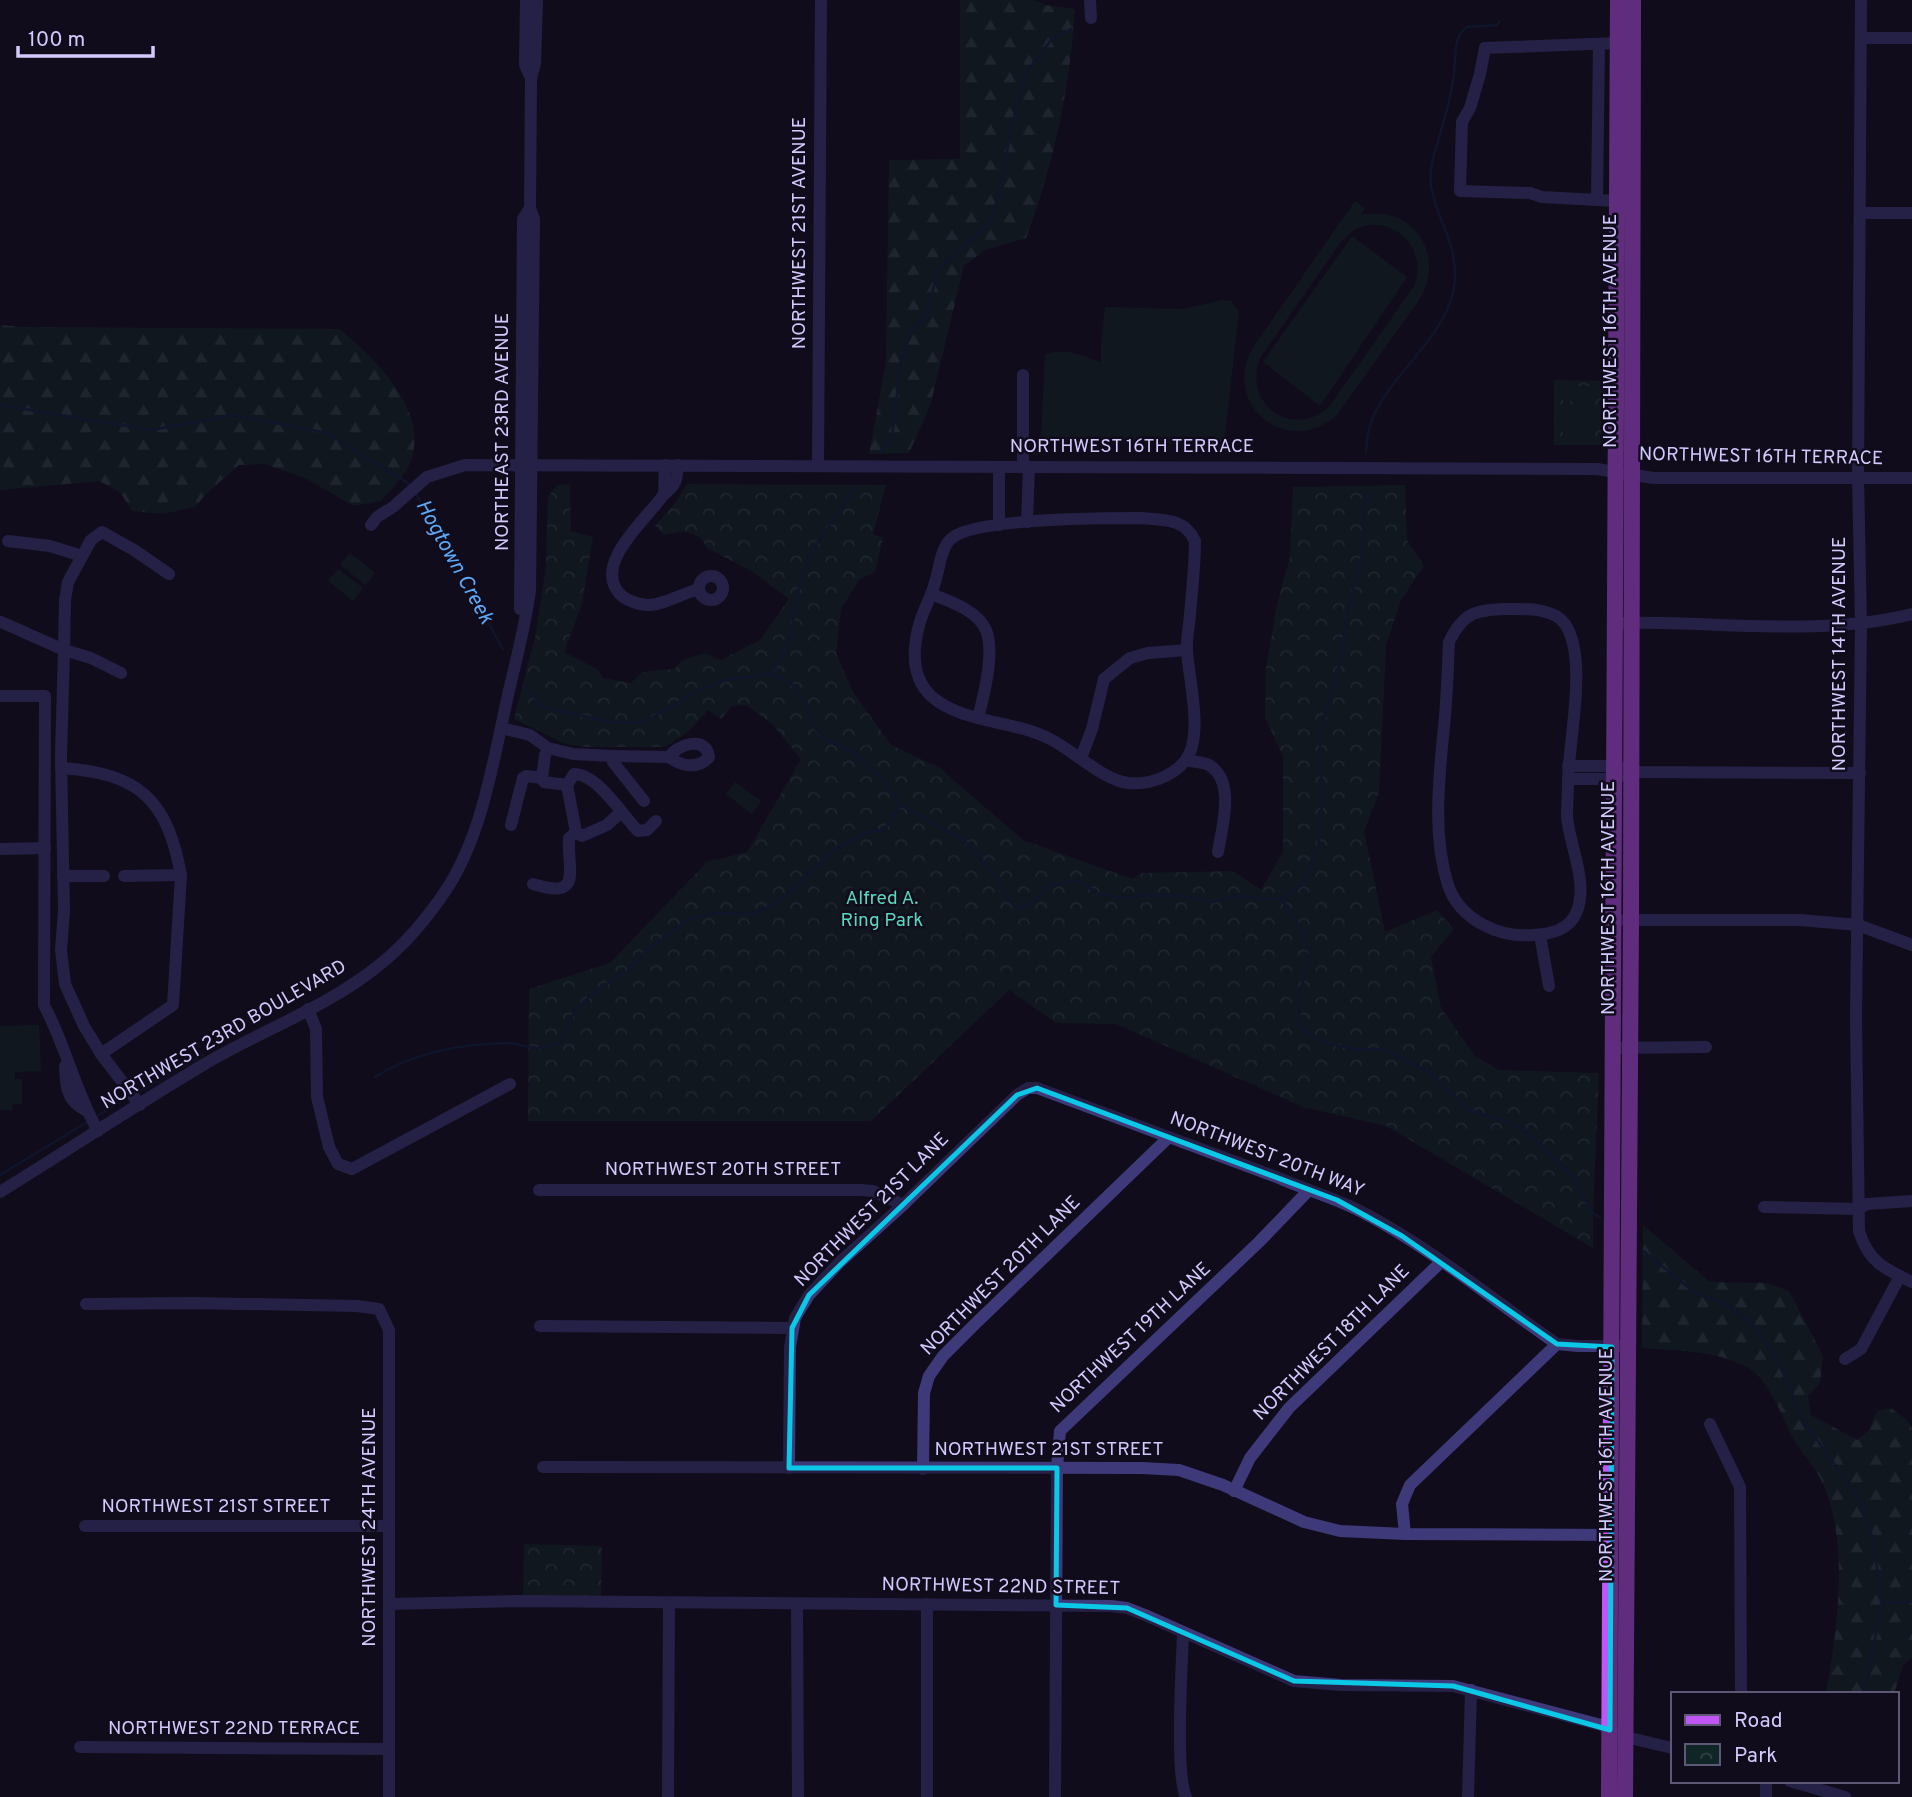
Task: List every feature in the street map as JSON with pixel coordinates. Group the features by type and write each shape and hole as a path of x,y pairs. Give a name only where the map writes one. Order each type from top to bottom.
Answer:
{"main road":[{"path":"1618,0 1625,202"},
{"name":"NORTHWEST 16TH AVENUE","path":"1620,1347 1612,1199 1631,920 1631,771 1623,623 1623,473 1625,202 1633,0"},
{"name":"NORTHWEST 16TH AVENUE","path":"1623,623 1614,772 1614,920 1629,1199 1620,1347 1619,1535 1626,1737 1625,1797"},
{"path":"1612,1199 1629,1199"},
{"name":"NORTHWEST 16TH AVENUE","path":"1609,1797 1619,1535"}],"street":[{"name":"NORTHEAST 23RD AVENUE","path":"422,923 446,890 463,860 477,823 522,641 530,591 527,465 534,219 530,208 531,78 525,65 526,0"},
{"path":"531,78 535,64 537,0"},
{"name":"NORTHWEST 21ST AVENUE","path":"818,466 821,0"},
{"path":"1090,0 1091,18"},
{"name":"NORTHWEST 14TH AVENUE","path":"1861,0 1858,478 1861,624 1857,1158 1859,1231 1864,1248 1878,1263 1906,1279"},
{"path":"1861,38 1912,38"},
{"path":"1618,43 1485,48 1470,108 1462,122 1459,173 1460,191 1530,193 1542,197 1597,198 1625,202"},
{"path":"1597,198 1599,44"},
{"path":"1860,213 1912,213"},
{"path":"1023,375 1027,522"},
{"name":"NORTHWEST 16TH TERRACE","path":"371,525 377,517 393,507 427,477 465,465 1597,469 1653,478 1912,478"},
{"path":"672,465 675,485 664,494 616,554 611,571 614,586 623,598 646,606 699,589"},
{"path":"999,467 999,526"},
{"path":"1141,518 1180,524 1190,530 1195,541 1187,650 1192,681 1193,745 1186,760 1174,771 1144,784 1125,783 1107,775 1049,738 956,710 931,696 919,678 914,662 915,639 941,555 951,538 965,532 1027,522 1141,518"},
{"path":"139,1105 101,1054 84,1026 65,984 61,950 61,768 65,600 68,582 82,556 91,540 102,532 169,574"},
{"path":"8,541 50,546 82,556"},
{"path":"931,594 974,615 986,629 988,666 978,718"},
{"path":"1480,610 1538,610 1563,620 1570,632 1576,654 1567,817 1579,878 1579,900 1576,913 1568,925 1541,935 1517,936 1496,931 1470,916 1457,902 1448,886 1439,826 1439,778 1449,642 1458,623 1480,610"},
{"path":"1623,623 1833,626 1861,624 1912,614"},
{"path":"1,622 121,673"},
{"path":"1081,758 1092,729 1104,679 1130,658 1148,653 1187,650"},
{"path":"0,696 45,696 44,1005 54,1021 87,1111 98,1131"},
{"path":"501,729 530,734 548,748 587,756 669,757"},
{"path":"542,778 548,748"},
{"path":"584,775 587,756"},
{"path":"613,756 613,762 644,801"},
{"path":"1186,760 1209,765 1220,776 1225,792 1218,852"},
{"path":"61,768 103,773 127,782 149,797 167,821 176,845 181,875 173,1005 101,1054"},
{"path":"1568,772 1860,773"},
{"path":"621,812 595,832 582,836 576,832 567,785 574,774 584,775 599,786 638,831 647,830 656,821"},
{"path":"511,825 523,778 542,778 544,782 567,785"},
{"path":"533,884 551,890 566,884 572,873 569,838 576,832"},
{"path":"0,849 45,848"},
{"path":"124,876 181,875"},
{"path":"63,876 104,876"},
{"path":"1614,920 1800,920 1858,925 1912,945"},
{"name":"NORTHWEST 23RD BOULEVARD","path":"0,1192 205,1064 308,1009 378,966 422,923"},
{"path":"1541,935 1549,986"},
{"path":"308,1009 316,1029 317,1097 328,1147 338,1164 352,1169 510,1084"},
{"path":"1621,1048 1706,1047"},
{"name":"NORTHWEST 20TH WAY","path":"1028,1088 1037,1088 1279,1178 1364,1213 1441,1262 1557,1344"},
{"name":"NORTHWEST 21ST LANE","path":"789,1468 792,1328 809,1295 840,1262 1028,1088"},
{"name":"NORTHWEST 20TH LANE","path":"923,1469 924,1393 929,1376 936,1366 975,1324 1168,1138"},
{"name":"NORTHWEST 20TH STREET","path":"539,1189 861,1190 873,1191 903,1205"},
{"name":"NORTHWEST 19TH LANE","path":"1055,1797 1057,1468 1060,1431 1259,1242 1308,1191"},
{"path":"1764,1207 1860,1209 1867,1204 1912,1201"},
{"name":"NORTHWEST 18TH LANE","path":"1234,1491 1250,1458 1289,1408 1441,1262"},
{"path":"1845,1359 1861,1349 1906,1279"},
{"name":"NORTHWEST 24TH AVENUE","path":"86,1304 330,1306 379,1309 389,1330 389,1797"},
{"path":"540,1326 792,1328"},
{"path":"1405,1534 1402,1504 1409,1485 1557,1344 1620,1347"},
{"path":"1710,1424 1740,1487 1741,1692"},
{"name":"NORTHWEST 21ST STREET","path":"542,1467 1179,1470 1223,1485 1304,1522 1340,1531 1619,1535"},
{"name":"NORTHWEST 21ST STREET","path":"85,1526 389,1526"},
{"name":"NORTHWEST 22ND STREET","path":"389,1604 513,1601 1056,1605 1127,1608 1294,1681 1340,1685 1453,1686 1671,1748"},
{"path":"668,1797 669,1604"},
{"path":"927,1604 927,1797"},
{"path":"797,1605 798,1797"},
{"path":"1183,1633 1181,1748 1182,1790 1186,1797"},
{"path":"1468,1797 1471,1690"},
{"name":"NORTHWEST 22ND TERRACE","path":"80,1747 389,1749"},
{"path":"1797,1783 1845,1797"}],"highlighted area":[{"path":"1037,1088 1337,1200 1402,1236 1557,1344 1612,1347 1610,1730 1453,1686 1294,1681 1127,1608 1056,1605 1057,1468 789,1468 792,1328 809,1295 1017,1095"}],"green space":[{"path":"960,0 1033,0 1045,5 1075,9 1065,96 1045,182 1026,238 985,250 964,266 930,406 909,453 869,454 886,362 889,160 960,159"},
{"path":"1355,201 1365,208 1361,215 1396,217 1420,236 1429,265 1427,282 1420,299 1337,415 1318,427 1298,431 1280,428 1264,419 1252,405 1245,387 1245,367 1254,346","holes":["1381,225 1392,229 1409,242 1417,263 1414,286 1329,407 1315,416 1300,420 1286,418 1274,412 1264,402 1258,390 1256,375 1260,358 1340,243 1355,229"]},
{"path":"1352,236 1407,277 1320,406 1263,362"},
{"path":"1222,300 1231,301 1239,311 1224,444 1045,443 1041,438 1045,355 1059,351 1101,362 1105,307 1183,309"},
{"path":"0,325 339,329 383,371 406,406 413,425 414,444 410,463 381,501 354,506 305,478 264,464 239,465 195,507 163,514 132,511 120,492 99,481 0,490"},
{"path":"1554,380 1603,381 1603,445 1554,445"},
{"path":"1563,386 1596,386 1596,401 1563,401"},
{"path":"1563,406 1596,406 1596,421 1563,421"},
{"path":"1563,426 1595,426 1595,441 1563,441"},
{"name":"Alfred A. Ring Park","path":"570,484 571,531 593,537 582,604 564,652 597,669 603,678 631,683 642,672 674,669 683,660 705,653 721,660 760,640 789,599 751,571 707,548 700,537 684,531 665,535 655,526 687,484 886,485 873,534 883,538 875,572 860,579 841,609 836,653 853,692 891,745 940,768 1023,840 1132,879 1142,873 1233,871 1261,890 1283,852 1283,756 1265,718 1266,668 1277,604 1290,557 1293,487 1405,485 1407,540 1424,566 1401,600 1386,645 1379,793 1364,831 1385,932 1437,910 1454,929 1431,957 1441,1008 1475,1056 1499,1070 1599,1073 1593,1248 1386,1126 1303,1107 1116,1024 1056,1023 1009,990 871,1121 528,1121 529,989 610,963 707,862 747,852 801,759 772,724 747,705 732,706 721,719 708,710 688,732 665,747 587,747 566,744 514,719 536,633 546,566 548,497 557,485"},
{"path":"350,553 375,573 366,585 340,565"},
{"path":"338,569 363,588 353,601 328,581"},
{"path":"735,782 761,801 752,814 726,794"},
{"path":"39,1025 41,1071 15,1072 15,1079 22,1079 22,1104 13,1104 12,1110 0,1110 0,1026"},
{"path":"1643,1225 1710,1282 1767,1283 1789,1291 1823,1356 1820,1383 1808,1396 1811,1415 1857,1440 1869,1430 1877,1411 1891,1408 1908,1421 1912,1429 1912,1658 1903,1665 1895,1692 1826,1692 1839,1584 1836,1528 1830,1502 1820,1478 1793,1439 1767,1387 1754,1372 1735,1361 1709,1354 1642,1348"},
{"path":"524,1544 602,1546 601,1600 523,1598"}],"waterway":[{"path":"1366,452 1370,424 1383,398 1434,333 1452,298 1455,265 1431,186 1432,162 1451,92 1458,38 1467,27 1497,25 1500,21"},
{"path":"880,453 892,436 901,361 912,330 926,316 938,270 991,222 1025,74 1051,40 1071,29"},
{"name":"Hogtown Creek","path":"0,405 151,430 236,415 327,433 410,486"},
{"path":"770,674 786,649 800,585 809,559 855,487"},
{"path":"1282,900 1302,885 1318,848 1322,804 1320,734 1342,654 1347,613 1362,556 1366,492"},
{"name":"Hogtown Creek","path":"416,494 503,649"},
{"path":"770,674 790,682 806,702 813,726 825,739 853,752 881,777 901,805 965,841 996,876 1012,905 1024,908 1036,900 1048,886 1080,880 1098,894 1125,898 1144,895 1182,896 1212,902 1233,896 1282,900 1297,922 1310,951 1300,993 1299,1026 1322,1042 1358,1050 1382,1049 1404,1058 1434,1076 1469,1110 1524,1129 1569,1172 1593,1213 1600,1218"},
{"name":"Hogtown Creek","path":"523,685 545,708 612,722 643,723 696,692 726,680 770,674"},
{"path":"375,1077 406,1061 438,1051 507,1043 539,1048 560,1042 576,1009 597,990 629,970 646,951 689,919 716,913 750,914 777,904 833,851 865,833 885,829 901,805"},
{"path":"137,1093 203,1055"},
{"path":"97,1116 125,1099"},
{"path":"0,1175 89,1121"},
{"path":"1642,1250 1694,1292 1724,1303 1752,1324 1774,1353 1805,1423 1860,1500 1873,1539 1882,1603 1912,1602"},
{"path":"1864,1692 1882,1603"}]}
